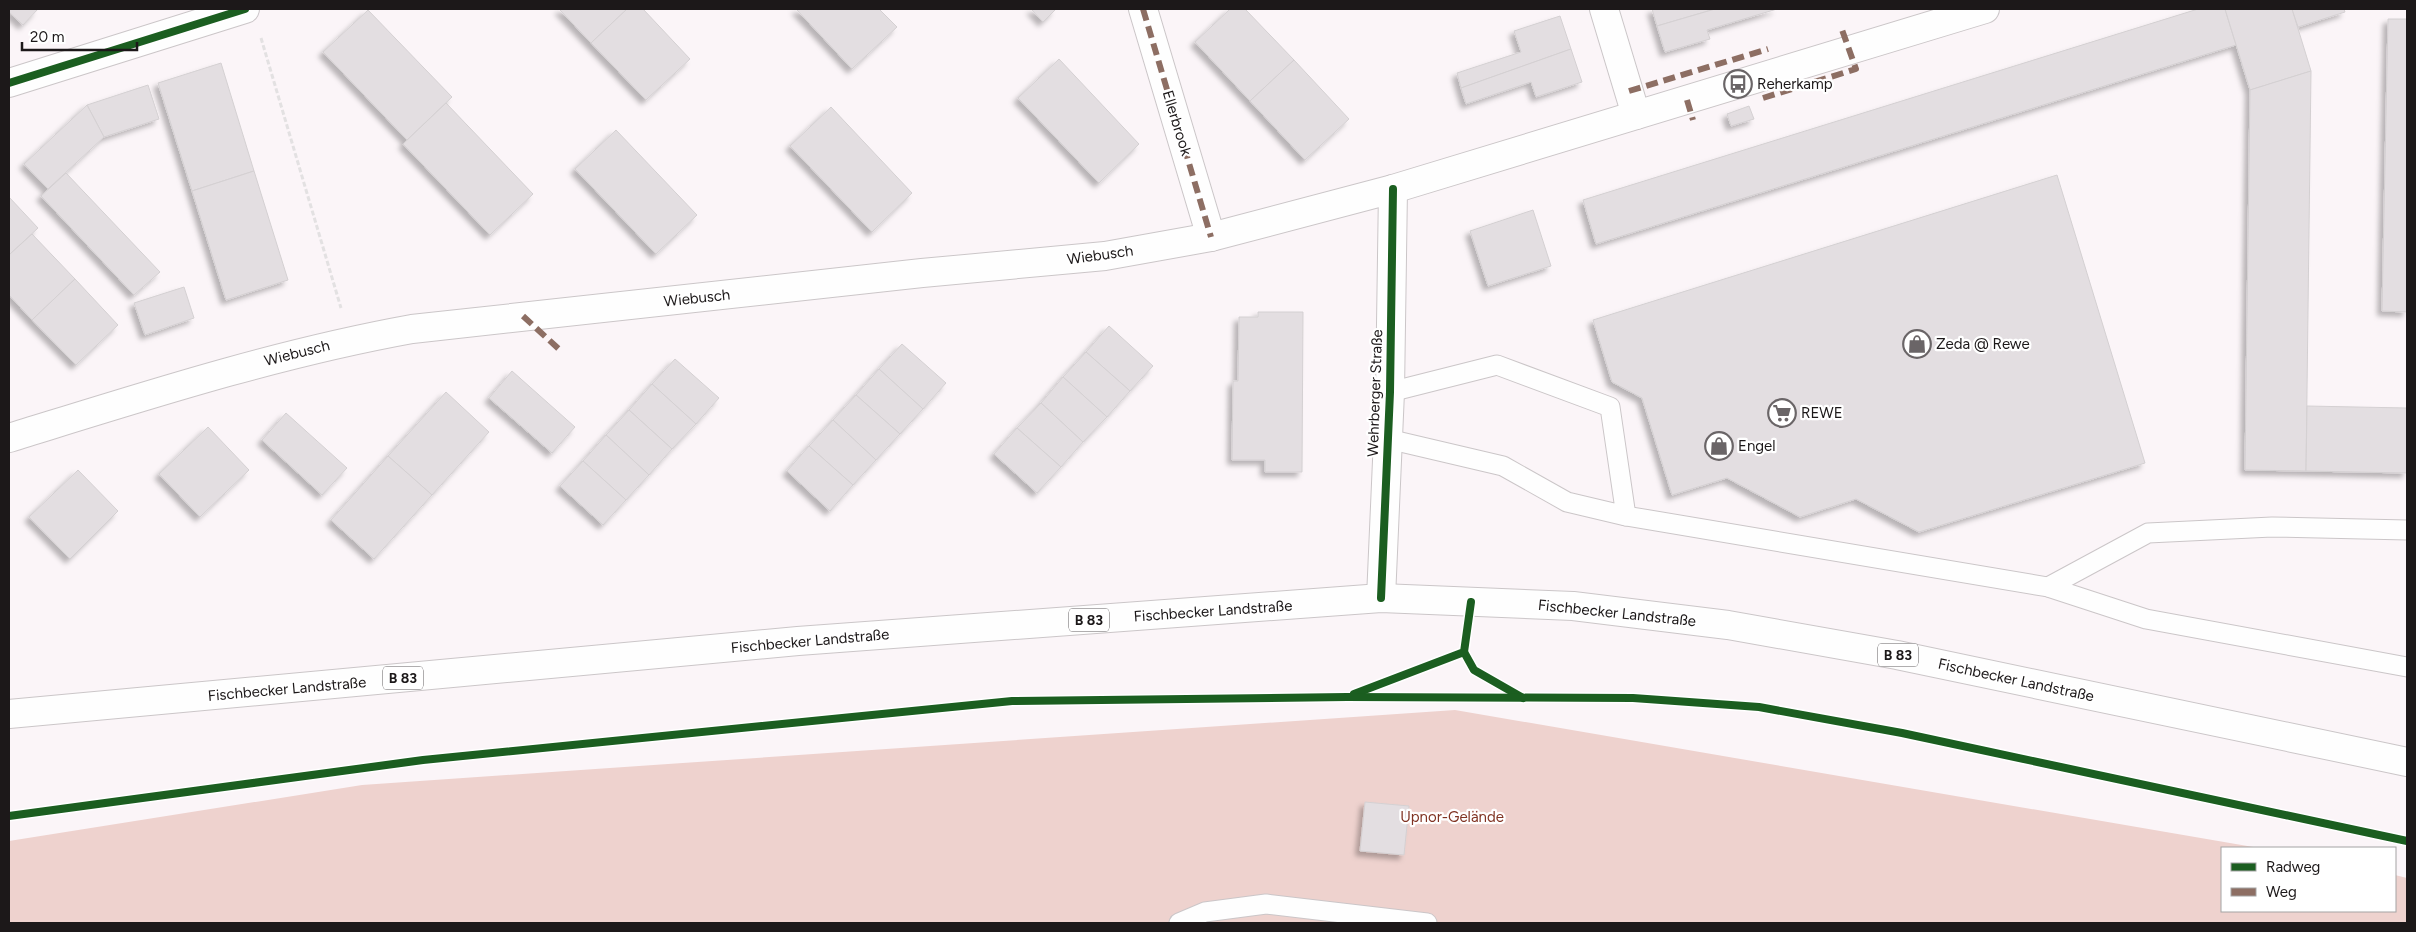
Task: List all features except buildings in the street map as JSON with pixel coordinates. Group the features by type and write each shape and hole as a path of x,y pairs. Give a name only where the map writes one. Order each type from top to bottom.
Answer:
{"street":[{"path":"9,83 245,9"},
{"name":"Ellerbrook","path":"1143,9 1211,237"},
{"path":"1604,9 1636,115"},
{"path":"1393,189 1985,9"},
{"name":"Wiebusch","path":"9,438 229,370 350,340 412,328 922,273 1105,256 1211,237 1393,189"},
{"name":"Wehrberger Straße","path":"1381,598 1390,392 1393,189"},
{"name":"Fischbecker Landstraße","path":"9,714 798,641 1381,598 1573,606 1728,624 1897,655 2407,762"}],"lane":[{"path":"1390,392 1496,365 1610,407 1626,516"},
{"path":"1388,438 1503,466 1567,502 1626,516 2048,587 2146,619 2407,667"},
{"path":"2048,587 2148,533 2272,527 2407,530"},
{"path":"1179,923 1205,912 1266,904 1427,923"}],"path":[{"path":"260,37 350,340"}],"green space":[{"name":"Upnor-Gelände","path":"1455,710 2253,847 2221,847 2221,912 2396,912 2396,875 2407,878 2407,923 9,923 9,841 362,785"}],"marked path":[{"path":"1143,9 1211,237"},
{"path":"1763,98 1856,69 1841,27"},
{"path":"1629,91 1768,49"},
{"path":"1687,100 1693,120"},
{"path":"523,316 562,352"}],"cycle path":[{"path":"9,83 245,9"},
{"path":"1381,598 1390,392 1393,189"},
{"path":"1354,694 1464,652 1471,602"},
{"path":"1464,652 1474,670 1523,698"},
{"path":"9,816 423,760 1012,701 1347,697 1633,698 1759,707 1902,733 2407,841"}],"place":[{"name":"Reherkamp","path":"1738,84"},
{"name":"Zeda @ Rewe","path":"1917,344"},
{"name":"REWE","path":"1782,413"},
{"name":"Engel","path":"1719,446"}]}
